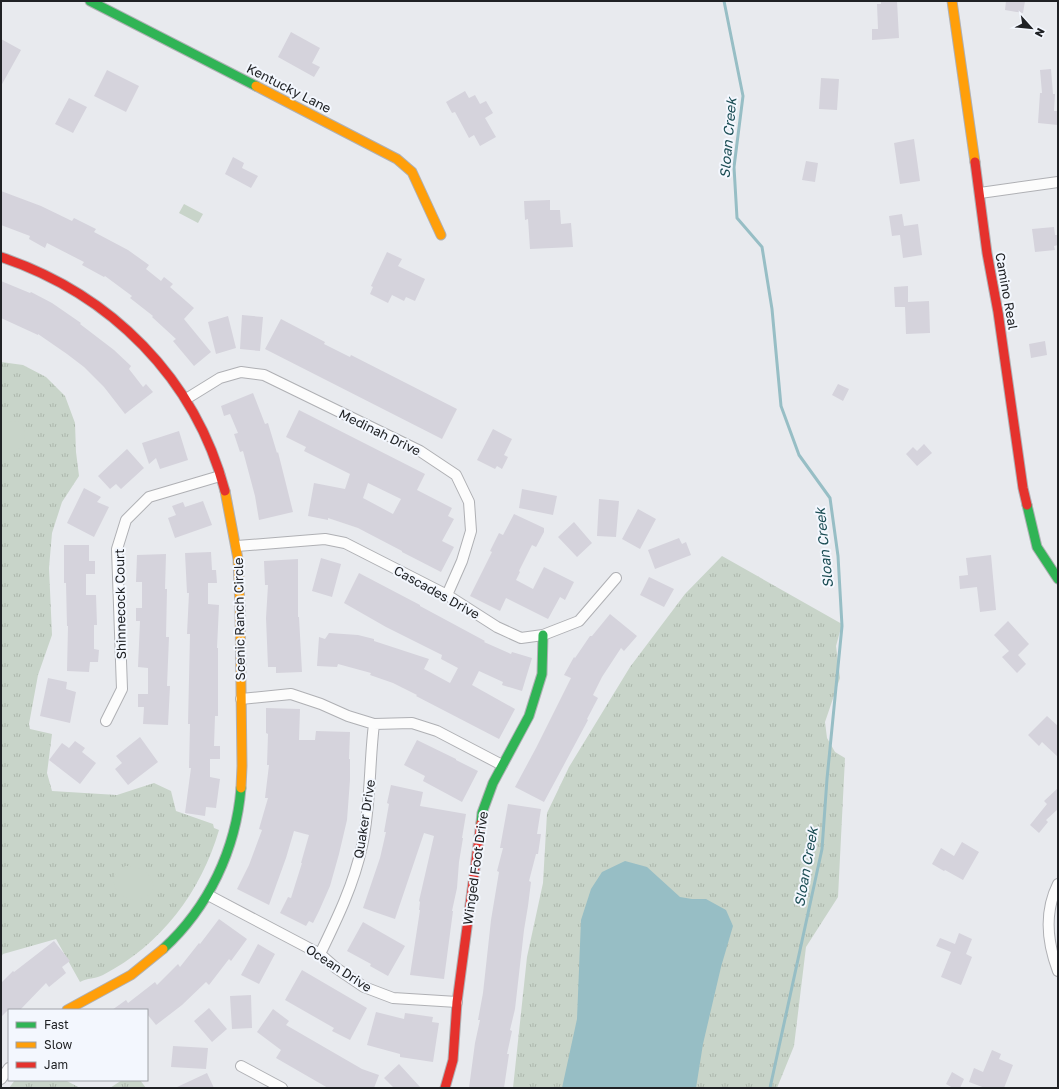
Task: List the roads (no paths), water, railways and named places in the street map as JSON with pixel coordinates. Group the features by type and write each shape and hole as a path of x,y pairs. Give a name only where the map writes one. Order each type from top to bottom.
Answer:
{"street":[{"name":"Kentucky Lane","path":"90,1 397,159 412,172 441,235"},
{"name":"Camino Real","path":"952,1 955,30 980,193 987,253 998,312 1023,488 1038,547 1058,579"},
{"path":"980,193 1058,182"},
{"name":"Scenic Ranch Circle","path":"1,257 45,274 79,293 110,316 154,356 165,369 186,399 206,436 220,476 230,512 239,570 242,778 237,817 228,853 216,882 181,930 150,960 127,978 81,1001 69,1009"},
{"name":"Medinah Drive","path":"186,399 220,378 241,372 264,376 420,451 456,475 470,502 471,531 462,561 447,595"},
{"name":"Shinnecock Court","path":"106,721 122,689 116,549 126,520 149,497 220,476"},
{"name":"Cascades Drive","path":"236,546 325,540 345,543 447,595 497,627 521,638 543,635 579,621 616,578"},
{"name":"Winged Foot Drive","path":"445,1088 453,1060 457,1002 482,813 493,783 529,716 542,674 543,635"},
{"path":"241,699 291,694 321,704 348,716 374,724 412,723 437,731 502,765"},
{"name":"Quaker Drive","path":"320,954 347,897 362,846 370,792 374,724"},
{"path":"1058,884 1050,904 1049,917 1049,935 1058,971"},
{"name":"Ocean Drive","path":"208,895 320,954 364,987 393,998 457,1002"},
{"path":"241,1066 282,1088"},
{"path":"1,1079 8,1069"}],"water":[{"path":"625,861 647,867 680,897 706,899 726,910 733,926 721,967 703,1044 696,1088 562,1088 577,1019 581,920 591,889 602,872"}],"waterway":[{"name":"Sloan Creek","path":"724,1 743,96 734,167 737,218 762,247 772,309 781,406 799,455 830,498 838,556 842,626 827,779 822,849 770,1088"}]}
